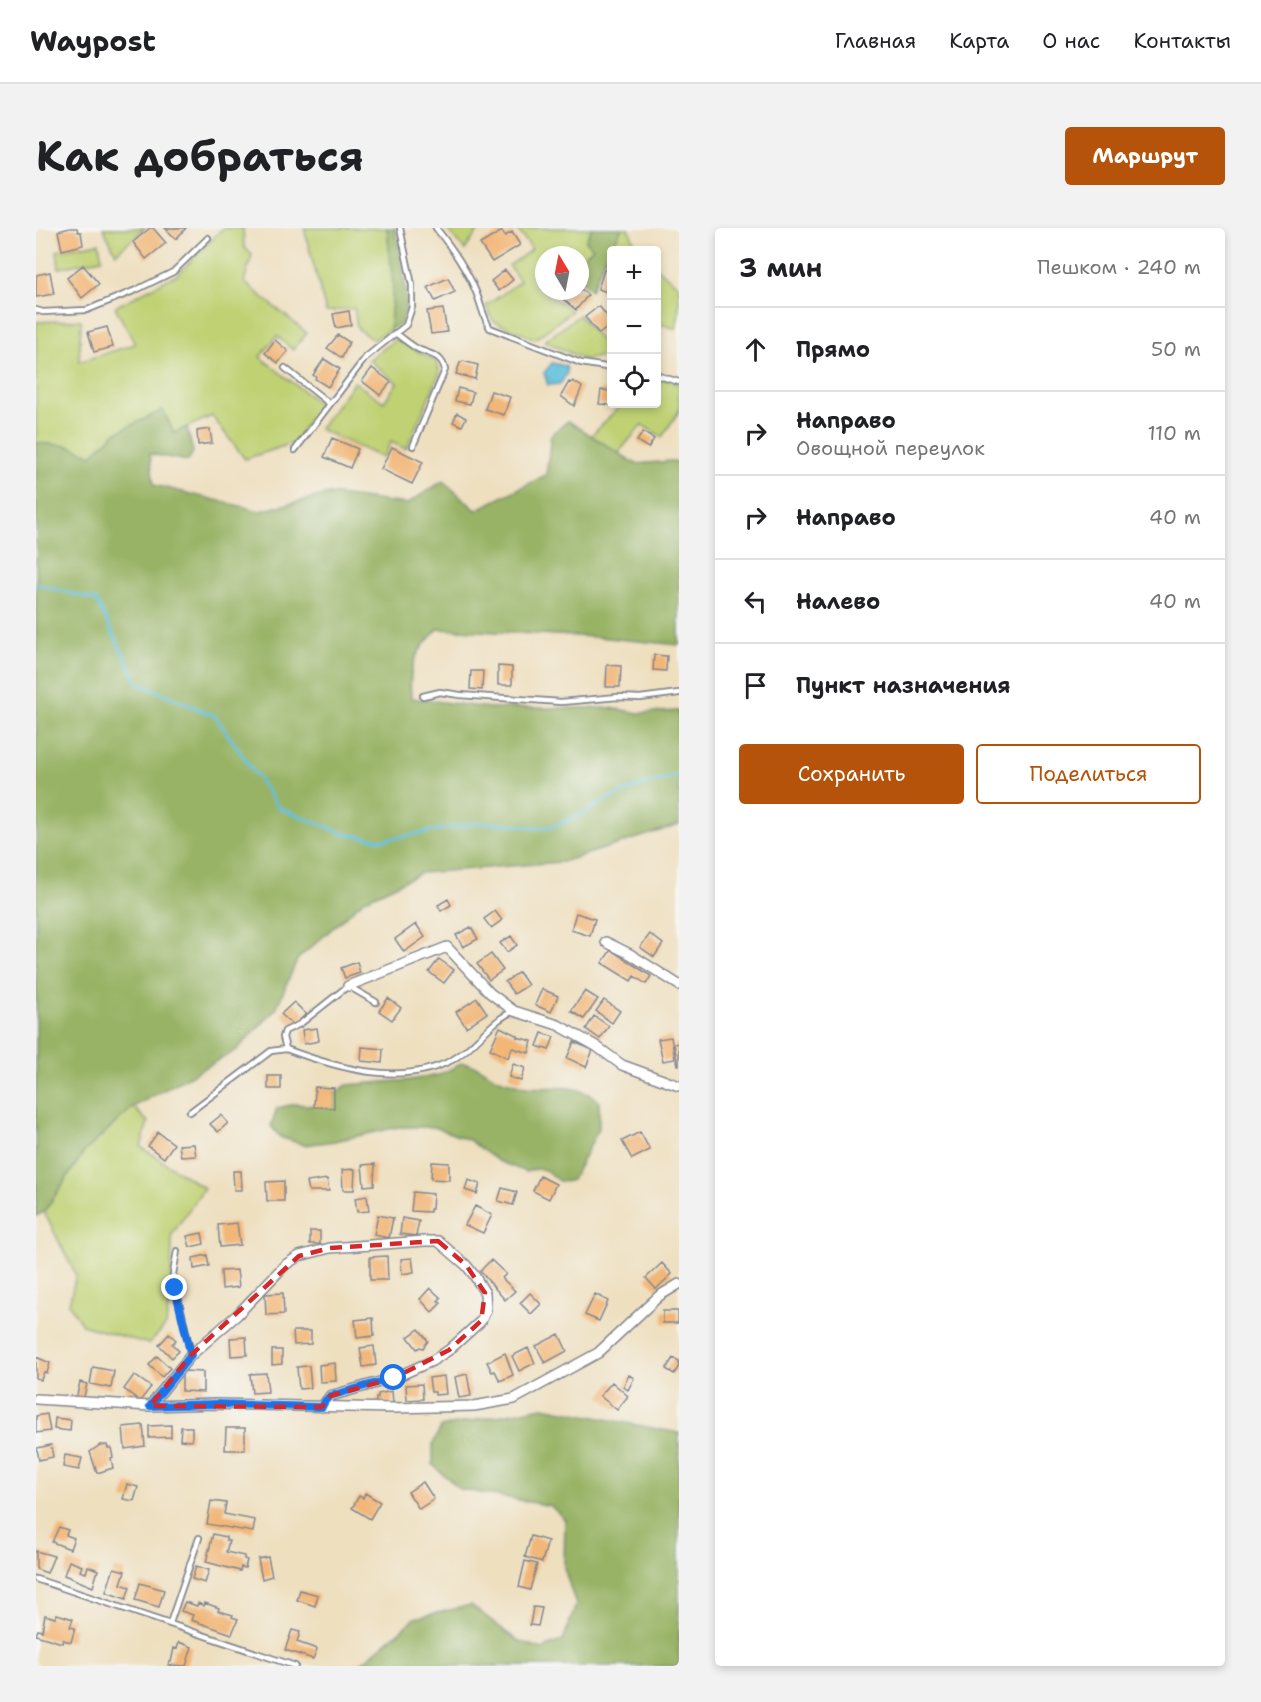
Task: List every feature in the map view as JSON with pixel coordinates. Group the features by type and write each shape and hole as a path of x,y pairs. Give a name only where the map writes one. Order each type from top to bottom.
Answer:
{"street":[{"path":"606,942 630,954 679,986"},
{"path":"348,986 447,946 490,993 514,1011 558,1025 596,1046 622,1065 679,1086"},
{"path":"150,1406 191,1355 237,1315 285,1265 299,1256 330,1248 402,1242 438,1241 450,1250 466,1265 485,1293 486,1310 481,1321 449,1350 432,1361 394,1378 330,1396 322,1407"},
{"path":"36,1399 150,1406 215,1404 393,1408 474,1406 514,1399 598,1353 659,1296 679,1284"}],"lane":[{"path":"295,450 366,357 406,325 412,307 412,285 400,228"},
{"path":"436,228 476,291 485,321 490,328 581,363 607,367"},
{"path":"36,310 43,312 87,310 136,290 173,272 208,238"},
{"path":"395,333 444,362 445,370 413,446"},
{"path":"285,368 330,404"},
{"path":"661,376 679,382"},
{"path":"423,696 440,692 561,702 618,697 640,698 679,693"},
{"path":"286,1048 283,1037 285,1031 300,1024 348,986 376,1002"},
{"path":"190,1112 271,1051 286,1048 323,1063 366,1071 399,1073 426,1069 453,1059 502,1016 514,1011"},
{"path":"177,1251 173,1274 191,1355"},
{"path":"170,1623 199,1538"},
{"path":"36,1579 295,1666"}],"highlighted area":[{"path":"438,1241 466,1265 485,1293 481,1321 449,1350 394,1378 330,1396 322,1407 150,1406 191,1355 299,1256 330,1248"}],"green space":[{"path":"103,228 145,228 116,253"},
{"path":"223,228 243,228 244,247 252,255 244,282 307,333 293,350 277,336 260,357 320,404 293,443 245,459 212,416 174,433 115,433 92,455 68,446 36,443 36,322 81,320 79,362 135,344 115,307 178,274"},
{"path":"304,228 387,228 393,284 390,329 373,340 357,328 354,308 326,312"},
{"path":"387,228 395,228 406,293 404,318 399,325 390,329 393,284"},
{"path":"446,228 480,228 465,250"},
{"path":"516,228 592,228 586,240 594,248 589,252 589,246 535,246 535,300 557,300 572,311 535,339 493,321 486,306 520,281 509,266 532,249"},
{"path":"592,228 622,228 612,246 607,246 607,254 591,290 589,288 589,252 593,248 586,241"},
{"path":"622,228 628,228 636,246 612,246"},
{"path":"99,243 102,259 59,268 57,251"},
{"path":"661,271 679,286 679,313 676,329 661,324"},
{"path":"579,315 607,347 607,355 585,360 545,341"},
{"path":"396,339 436,361 440,372 406,449 391,442 383,458 319,429 354,382 384,402 397,383 369,360"},
{"path":"661,378 679,384 679,411 662,437 642,425 618,453 591,436 618,408 661,408"},
{"path":"163,410 174,433 187,427 193,452 188,461 150,454 154,485 260,511 329,494 407,504 443,481 476,510 546,475 551,435 568,421 636,464 679,462 679,645 597,637 438,629 415,660 410,687 411,698 489,708 610,708 639,713 679,711 679,825 562,862 421,873 364,900 297,960 276,1009 237,1050 133,1107 84,1152 44,1212 36,1216 36,443 68,446 92,455 115,433"},
{"path":"462,1063 522,1086 573,1089 599,1101 599,1128 572,1180 559,1181 542,1169 526,1172 498,1161 469,1140 434,1127 398,1127 335,1141 304,1145 280,1137 271,1126 277,1108 295,1104 316,1106 347,1085 410,1080 439,1075"},
{"path":"133,1107 148,1122 141,1147 204,1188 172,1234 171,1282 166,1325 149,1344 82,1325 69,1304 76,1275 44,1212 84,1152"},
{"path":"543,1407 679,1433 679,1666 358,1666 415,1618 471,1605 517,1640 542,1649 563,1640 576,1605 564,1568 565,1520 551,1506 460,1489 433,1465 433,1444 441,1427"}],"water":[{"path":"552,363 566,366 567,373 560,384 548,385 544,373"}],"building":[{"path":"77,228 78,232 81,232 83,245 62,250 58,231"},
{"path":"153,228 166,243 146,259 133,242"},
{"path":"165,228 186,228 176,239"},
{"path":"502,231 505,236 512,232 520,245 492,262 480,244"},
{"path":"83,265 99,284 82,298 67,278"},
{"path":"505,270 513,280 499,291 491,281"},
{"path":"604,270 607,271 607,292 598,289"},
{"path":"50,272 54,294 36,297 36,275"},
{"path":"448,278 455,292 435,301 428,287"},
{"path":"564,300 584,300 576,310"},
{"path":"599,306 607,316 607,328 599,334 585,317"},
{"path":"443,309 447,332 431,334 427,311"},
{"path":"349,311 351,325 336,328 333,314"},
{"path":"107,327 113,347 94,352 88,332"},
{"path":"338,335 349,342 342,358 327,348"},
{"path":"275,340 288,351 278,363 265,353"},
{"path":"324,359 340,369 328,387 315,379 313,375"},
{"path":"463,361 478,365 475,379 456,374"},
{"path":"372,368 391,382 380,395 362,381"},
{"path":"573,381 582,387 574,406 561,396 569,382"},
{"path":"458,388 473,392 470,404 455,401"},
{"path":"601,390 607,391 607,405 599,404"},
{"path":"491,391 510,397 504,415 485,409"},
{"path":"457,413 466,418 462,426 453,422"},
{"path":"210,429 212,443 198,445 197,431"},
{"path":"643,432 654,439 648,448 637,441"},
{"path":"332,438 358,449 350,468 324,457"},
{"path":"392,447 423,462 412,484 381,469"},
{"path":"654,655 667,656 666,671 653,670"},
{"path":"607,665 621,666 620,687 606,687"},
{"path":"498,666 512,667 512,685 498,685"},
{"path":"471,671 483,671 482,690 470,689"},
{"path":"448,899 451,905 441,911 438,905"},
{"path":"495,911 502,920 491,928 484,919"},
{"path":"576,913 595,919 590,936 571,930"},
{"path":"416,924 425,937 404,952 395,939"},
{"path":"471,927 478,939 463,947 456,935"},
{"path":"650,934 663,944 654,957 640,947"},
{"path":"511,936 517,945 507,952 500,943"},
{"path":"611,950 651,976 646,984 634,976 631,981 602,963"},
{"path":"491,954 503,970 489,980 477,964"},
{"path":"439,959 454,970 444,983 429,972"},
{"path":"357,962 360,973 345,978 341,968"},
{"path":"519,972 528,985 514,994 505,982"},
{"path":"542,989 558,996 551,1012 535,1005"},
{"path":"585,991 598,999 584,1019 571,1011"},
{"path":"388,998 401,1008 392,1020 379,1011"},
{"path":"477,998 487,1013 466,1027 456,1012"},
{"path":"604,1000 620,1011 612,1023 596,1011"},
{"path":"294,1002 306,1014 294,1026 281,1014"},
{"path":"594,1016 609,1026 600,1039 586,1029"},
{"path":"500,1027 517,1037 532,1041 529,1053 512,1048 508,1058 490,1049"},
{"path":"317,1028 319,1041 304,1044 302,1030"},
{"path":"542,1033 554,1037 549,1050 537,1046"},
{"path":"671,1037 675,1059 663,1061 658,1039"},
{"path":"574,1042 593,1050 586,1067 567,1058"},
{"path":"679,1043 679,1065 678,1065 674,1044"},
{"path":"362,1047 383,1049 382,1063 361,1061"},
{"path":"513,1064 525,1068 521,1081 509,1077"},
{"path":"268,1076 281,1076 281,1089 268,1089"},
{"path":"315,1087 334,1088 334,1108 314,1107"},
{"path":"221,1115 228,1123 218,1132 210,1124"},
{"path":"158,1132 174,1144 164,1158 148,1146"},
{"path":"640,1132 650,1150 632,1159 622,1141"},
{"path":"194,1144 196,1156 181,1157 179,1145"},
{"path":"432,1162 449,1163 449,1180 431,1179"},
{"path":"375,1164 374,1185 364,1186 362,1165"},
{"path":"355,1169 354,1190 343,1190 342,1170"},
{"path":"233,1171 241,1171 242,1190 234,1190"},
{"path":"540,1176 556,1184 549,1199 533,1191"},
{"path":"327,1179 329,1191 309,1191 307,1182"},
{"path":"468,1180 480,1184 477,1194 465,1190"},
{"path":"284,1181 284,1201 267,1201 266,1182"},
{"path":"502,1188 517,1192 513,1205 498,1201"},
{"path":"413,1192 433,1194 430,1212 411,1211"},
{"path":"367,1196 369,1211 357,1212 355,1198"},
{"path":"475,1206 492,1215 483,1233 465,1225"},
{"path":"378,1215 393,1218 389,1238 374,1235"},
{"path":"402,1218 419,1221 416,1236 400,1234"},
{"path":"237,1223 240,1245 220,1247 218,1225"},
{"path":"310,1231 320,1231 320,1244 310,1244"},
{"path":"202,1233 204,1244 190,1247 187,1236"},
{"path":"207,1255 209,1266 194,1269 193,1258"},
{"path":"387,1256 388,1280 370,1280 370,1257"},
{"path":"412,1258 414,1272 402,1274 401,1259"},
{"path":"491,1260 506,1274 502,1278 515,1291 505,1300 480,1271"},
{"path":"662,1263 672,1274 656,1289 646,1278"},
{"path":"237,1270 239,1287 222,1289 221,1271"},
{"path":"430,1288 441,1298 438,1301 441,1303 432,1312 420,1299"},
{"path":"283,1293 284,1314 266,1315 265,1294"},
{"path":"530,1293 541,1304 531,1314 520,1303"},
{"path":"595,1294 608,1301 599,1321 585,1315"},
{"path":"663,1311 678,1311 678,1323 663,1323"},
{"path":"373,1318 374,1336 357,1338 355,1320"},
{"path":"419,1329 428,1341 423,1348 417,1349 408,1337"},
{"path":"293,1331 311,1331 311,1344 294,1345"},
{"path":"169,1334 176,1340 172,1344 179,1351 172,1358 159,1345"},
{"path":"559,1334 567,1351 545,1363 536,1346"},
{"path":"246,1337 247,1355 231,1356 230,1338"},
{"path":"374,1346 376,1365 363,1367 360,1348"},
{"path":"528,1348 535,1363 519,1371 512,1356"},
{"path":"272,1350 282,1350 282,1364 272,1365"},
{"path":"505,1353 513,1375 500,1381 487,1362"},
{"path":"157,1356 170,1368 162,1377 149,1365"},
{"path":"36,1357 50,1363 47,1373 44,1372 41,1380 36,1378"},
{"path":"673,1358 679,1361 674,1374 666,1369"},
{"path":"335,1363 336,1381 320,1382 319,1365"},
{"path":"309,1366 311,1388 299,1389 297,1367"},
{"path":"93,1367 114,1371 111,1388 90,1384"},
{"path":"182,1371 203,1372 203,1392 182,1391"},
{"path":"266,1373 268,1392 252,1393 250,1374"},
{"path":"467,1374 471,1396 459,1398 455,1377"},
{"path":"134,1375 151,1387 140,1401 124,1389"},
{"path":"629,1375 634,1378 628,1390 623,1387"},
{"path":"444,1376 446,1394 435,1395 435,1392 431,1392 429,1378"},
{"path":"80,1382 87,1384 83,1401 76,1399"},
{"path":"612,1382 628,1396 617,1410 600,1396"},
{"path":"422,1384 423,1399 407,1400 406,1385"},
{"path":"392,1391 393,1403 376,1404 378,1394"},
{"path":"47,1414 50,1431 36,1433 36,1416"},
{"path":"55,1418 71,1420 70,1431 54,1429"},
{"path":"143,1425 145,1446 125,1449 123,1427"},
{"path":"171,1425 171,1437 149,1438 149,1426"},
{"path":"181,1427 192,1427 192,1441 180,1440"},
{"path":"226,1428 245,1428 245,1450 225,1450"},
{"path":"51,1445 53,1457 39,1460 37,1448"},
{"path":"100,1445 107,1445 111,1448 113,1468 97,1473 90,1452"},
{"path":"65,1455 82,1458 79,1470 63,1467"},
{"path":"423,1482 434,1499 419,1509 408,1492"},
{"path":"127,1484 138,1487 134,1501 123,1499"},
{"path":"365,1493 380,1502 370,1519 352,1508 359,1496 363,1498"},
{"path":"211,1501 226,1503 224,1514 255,1520 253,1532 207,1524"},
{"path":"59,1527 68,1530 66,1535 74,1538 70,1549 52,1542"},
{"path":"213,1534 226,1537 229,1541 226,1552 244,1556 247,1560 245,1568 241,1567 240,1571 206,1562"},
{"path":"531,1536 548,1541 542,1562 525,1557"},
{"path":"36,1551 54,1556 47,1573 36,1569"},
{"path":"268,1557 272,1576 262,1579 258,1559"},
{"path":"69,1561 82,1566 80,1571 86,1573 88,1566 98,1570 93,1587 64,1575"},
{"path":"525,1561 537,1564 530,1590 519,1587"},
{"path":"196,1566 209,1570 205,1583 192,1579"},
{"path":"114,1568 125,1571 121,1584 130,1587 126,1599 106,1592"},
{"path":"140,1583 164,1590 159,1607 135,1600"},
{"path":"300,1590 318,1595 315,1606 297,1600"},
{"path":"185,1602 197,1606 198,1603 204,1606 205,1603 219,1608 218,1611 233,1615 232,1617 238,1619 232,1634 191,1620 193,1615 181,1611"},
{"path":"533,1607 542,1608 538,1626 530,1625"},
{"path":"57,1614 73,1619 70,1627 75,1628 71,1642 63,1640 62,1643 36,1635 38,1630 42,1631 45,1615 55,1618"},
{"path":"292,1630 300,1632 297,1642 317,1649 313,1659 285,1650"},
{"path":"179,1642 192,1647 186,1666 168,1665 171,1662 174,1648 177,1649"}],"waterway":[{"path":"36,584 96,600 138,683 215,716 279,808 345,834 382,840 477,823 511,824 535,828 552,827 639,786 679,775"}],"route":[{"path":"175,1288 191,1355 150,1406 215,1404 322,1407 330,1396 394,1378"}]}
